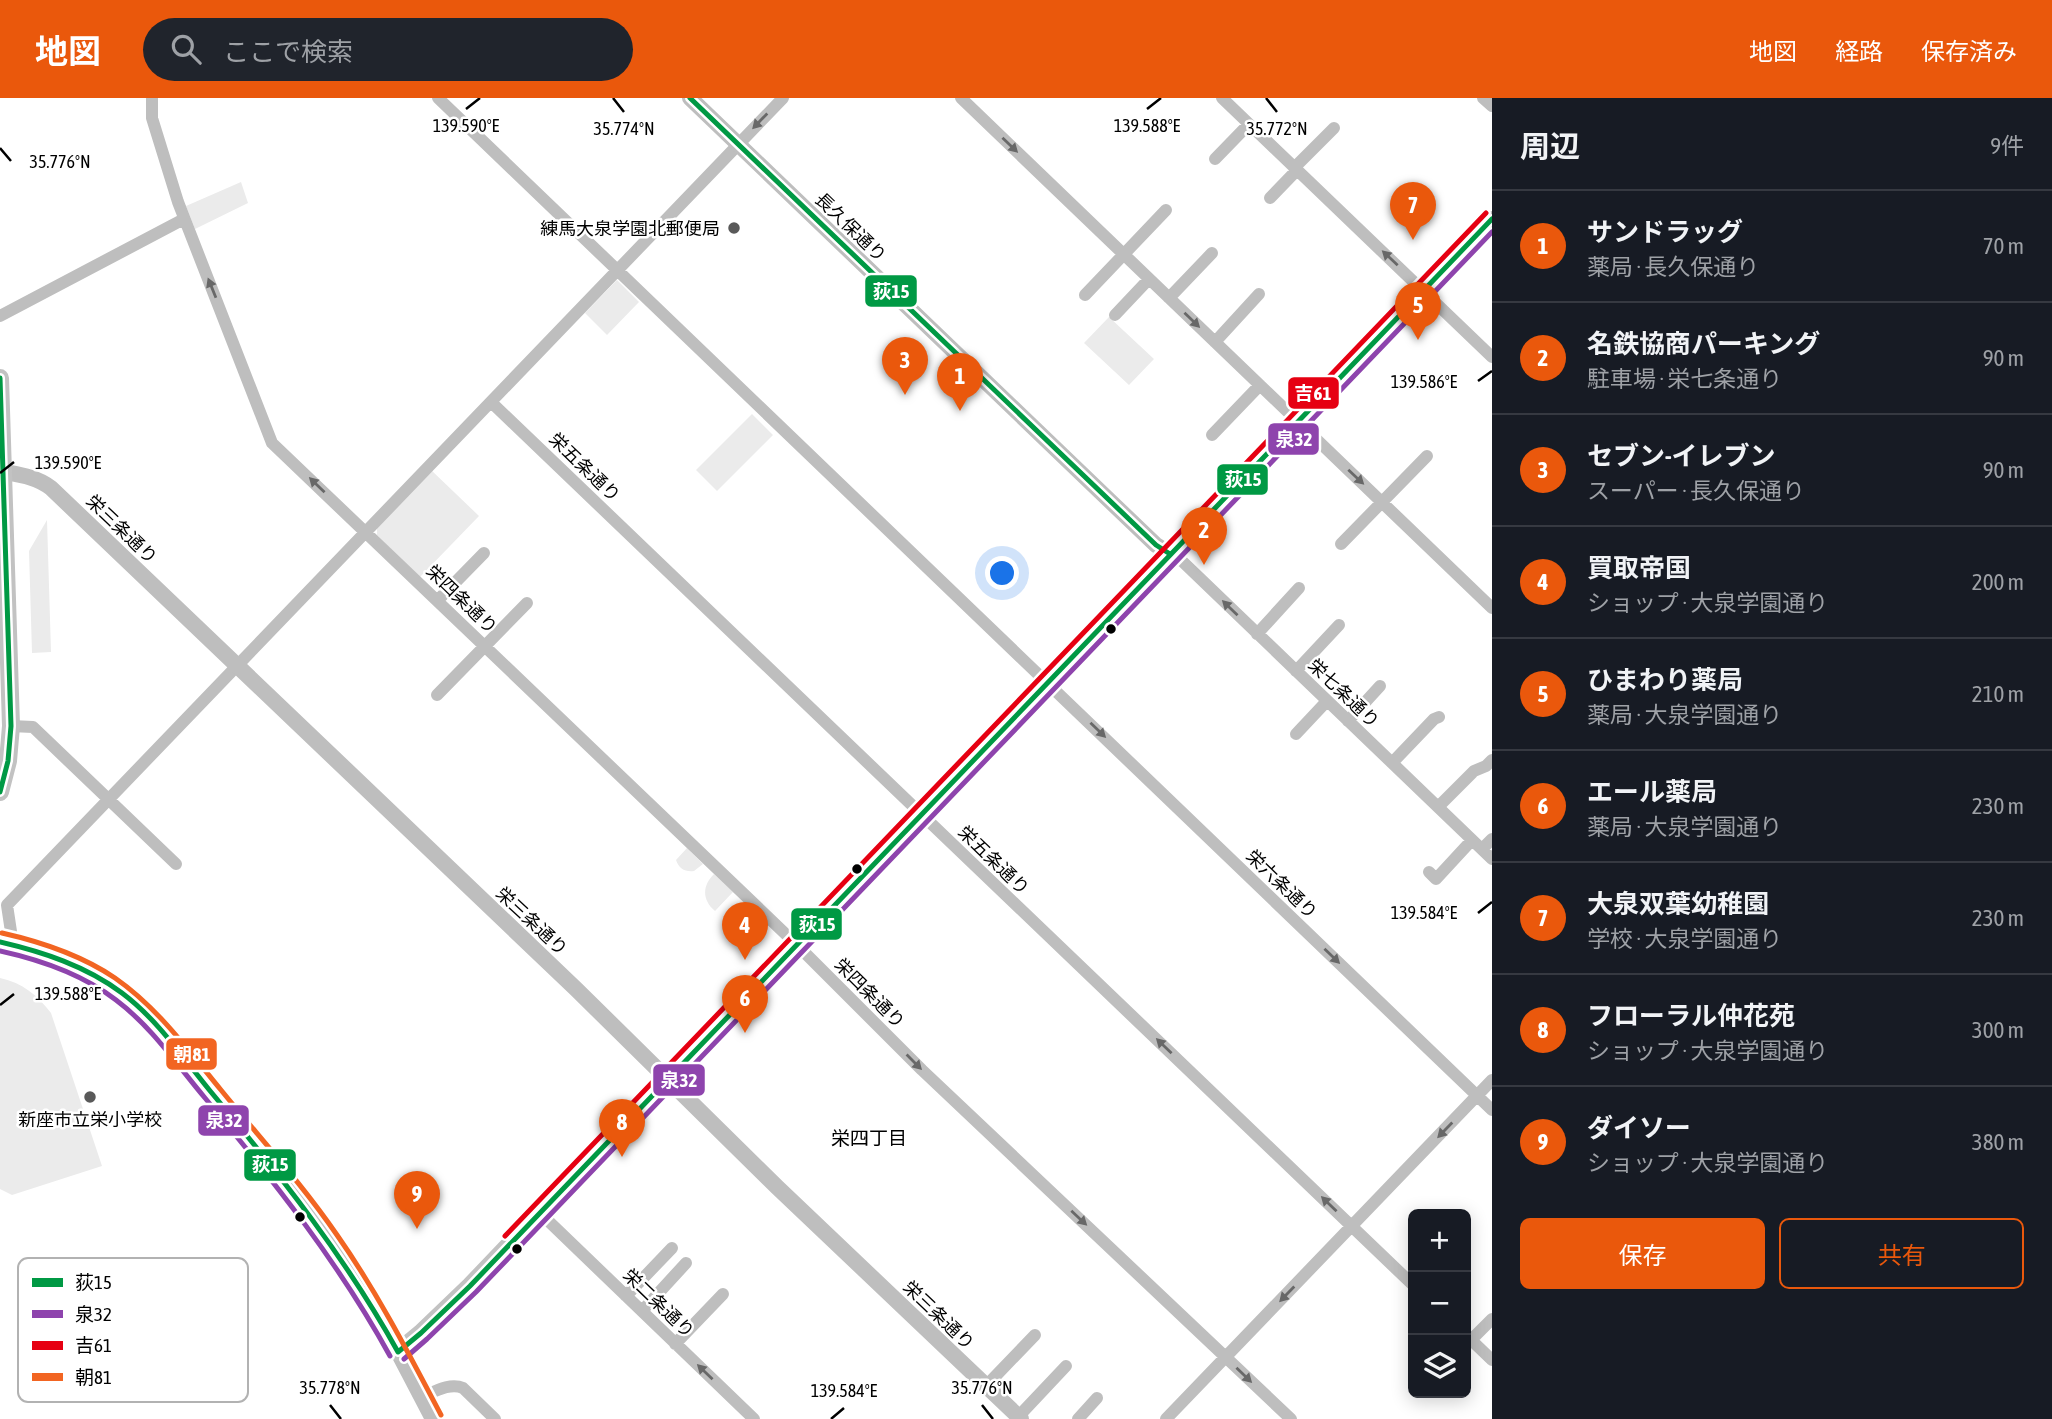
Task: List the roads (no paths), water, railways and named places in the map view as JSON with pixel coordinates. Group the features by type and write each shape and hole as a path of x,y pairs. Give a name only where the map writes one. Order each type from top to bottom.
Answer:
{"main road":[{"path":"0,377 11,726 8,761 0,792"},
{"path":"6,944 70,963 103,980 139,1007 303,1203 365,1293 398,1352 440,1315 841,897"}],"street":[{"name":"栄四条通り","path":"152,98 152,118 184,219 272,443 796,944 922,1070 1290,1419"},
{"name":"栄六条通り","path":"438,98 1492,1110"},
{"name":"長久保通り","path":"690,98 1156,545 1170,554"},
{"path":"6,944 7,905 783,98"},
{"path":"961,98 1492,608"},
{"path":"1222,98 1492,356"},
{"path":"1483,98 1492,106"},
{"path":"1216,159 1249,124"},
{"path":"1270,198 1334,128"},
{"path":"1085,295 1166,210"},
{"path":"0,316 184,219"},
{"path":"841,897 1492,219"},
{"path":"1169,298 1212,253"},
{"path":"1115,315 1149,279"},
{"path":"1215,342 1259,294"},
{"path":"1212,435 1260,385"},
{"name":"栄五条通り","path":"491,402 1408,1280"},
{"path":"1341,544 1427,456"},
{"name":"栄三条通り","path":"4,472 31,477 48,485 1019,1418"},
{"path":"438,600 484,553"},
{"name":"栄七条通り","path":"1170,554 1183,562 1487,854"},
{"path":"1257,634 1299,588"},
{"path":"437,695 527,603"},
{"path":"1296,671 1339,625"},
{"path":"1348,721 1380,686"},
{"path":"1296,734 1328,701"},
{"path":"1392,763 1439,717"},
{"path":"11,726 33,727 176,864"},
{"path":"1438,807 1474,771 1492,760"},
{"path":"1487,854 1492,839"},
{"path":"1429,872 1436,879 1472,840"},
{"path":"1166,1419 1492,1080"},
{"name":"栄二条通り","path":"539,1212 754,1419"},
{"path":"626,1296 672,1248"},
{"path":"642,1311 686,1263"},
{"path":"675,1343 723,1294"},
{"path":"1471,1336 1492,1319"},
{"path":"986,1386 1035,1335"},
{"path":"1471,1341 1492,1360"},
{"path":"398,1352 433,1419"},
{"path":"1019,1418 1066,1366"},
{"path":"422,1397 458,1385 495,1419"},
{"path":"1078,1419 1097,1398"}],"place":[{"name":"練馬大泉学園北郵便局","path":"734,228"},
{"name":"大泉双葉幼稚園","path":"1413,240"},
{"name":"ひまわり薬局","path":"1418,340"},
{"name":"セブン-イレブン","path":"905,395"},
{"name":"サンドラッグ","path":"960,411"},
{"name":"名鉄協商パーキング","path":"1204,565"},
{"name":"買取帝国","path":"745,960"},
{"name":"エール薬局","path":"745,1033"},
{"name":"新座市立栄小学校","path":"90,1097"},
{"name":"フローラル仲花苑","path":"622,1157"},
{"name":"ダイソー","path":"417,1229"}],"district":[{"name":"栄四丁目","path":"869,1138"}]}
